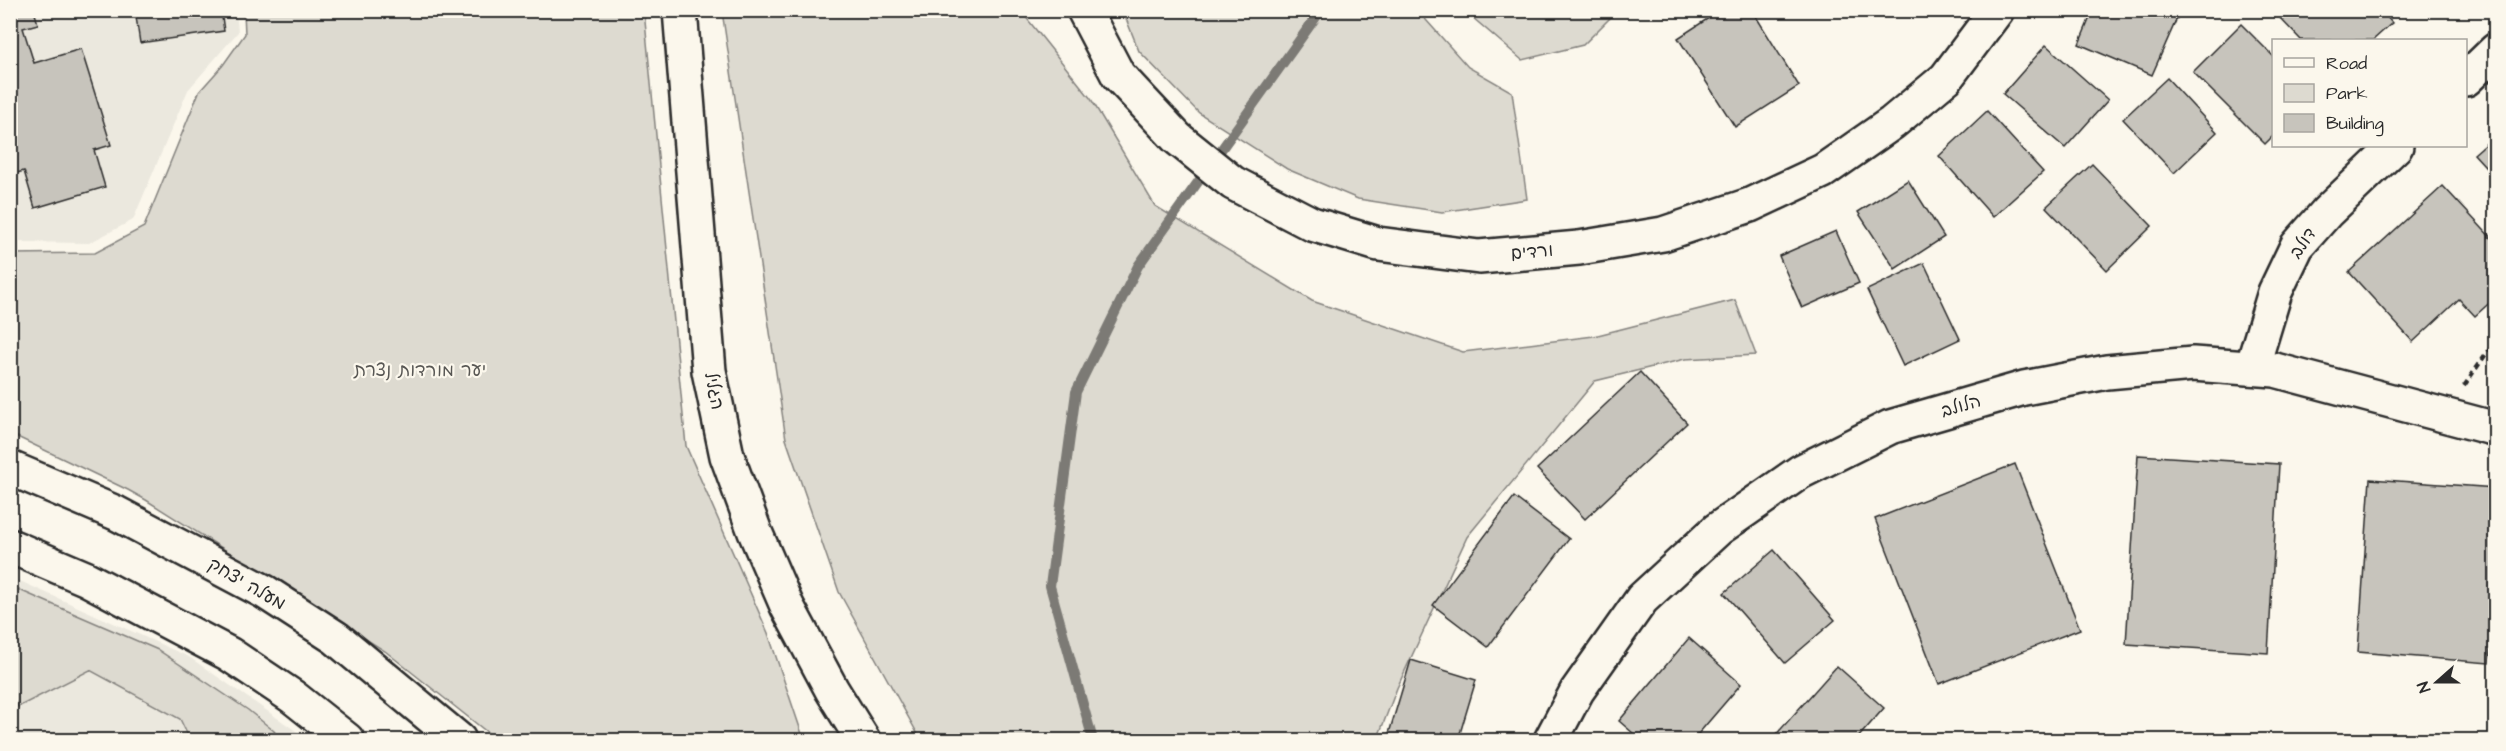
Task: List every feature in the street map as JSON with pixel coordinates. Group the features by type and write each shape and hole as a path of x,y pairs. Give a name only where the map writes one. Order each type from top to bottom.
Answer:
{"street":[{"name":"הגליל","path":"680,10 710,371 727,456 755,532 787,606 832,690 863,741"},
{"name":"ורדים","path":"1084,10 1118,75 1177,138 1233,183 1312,224 1378,244 1479,257 1579,248 1663,234 1750,205 1824,171 1892,123 1946,78 1997,10"},
{"path":"2467,78 2496,50"},
{"name":"דולב","path":"2252,368 2275,292 2297,246 2327,212 2395,147"},
{"name":"הלולב","path":"1551,741 1577,691 1642,599 1718,528 1800,472 1890,428 2024,388 2107,372 2193,364 2275,370 2496,429"},
{"name":"מעלה יצחק","path":"10,468 116,513 265,592 336,638 459,741"},
{"path":"10,546 85,578 229,654 293,697 346,741"}],"path":[{"path":"2445,414 2496,340"}],"shaded area":[{"path":"11,11 236,11 238,32 188,90 133,220 89,243 11,242"},
{"path":"11,577 189,657 309,740 11,740"}],"green space":[{"name":"יער מורדות נצרת","path":"244,11 644,11 686,446 768,633 804,740 497,740 385,651 146,500 11,434 11,254 95,253 144,227 199,92 223,65 245,34"},
{"path":"722,11 1021,11 1091,99 1155,206 1312,301 1463,352 1594,336 1735,300 1756,355 1685,359 1595,381 1467,537 1397,688 1377,740 921,740 839,592 786,439"},
{"path":"1123,11 1418,11 1468,67 1512,92 1527,199 1442,212 1358,199 1287,169 1199,113 1139,51"},
{"path":"1465,11 1617,11 1583,45 1522,60"},
{"path":"10,586 158,650 248,710 274,731 280,740 190,740 180,719 90,670 18,707 11,695"}],"building":[{"path":"10,10 34,10 38,24 23,28 34,63 81,49 111,145 94,150 105,187 35,208 24,171 10,175"},
{"path":"135,10 221,10 224,31 140,43"},
{"path":"1721,10 1752,10 1799,86 1735,127 1678,38"},
{"path":"2093,10 2161,10 2177,18 2152,75 2079,44"},
{"path":"2286,10 2381,10 2392,23 2374,39 2300,39 2279,17"},
{"path":"2241,24 2272,55 2272,137 2265,144 2193,72"},
{"path":"2046,45 2108,100 2065,148 2003,94"},
{"path":"2167,78 2217,132 2174,173 2123,119"},
{"path":"1987,111 2043,172 1993,217 1939,156"},
{"path":"2496,135 2496,178 2474,154"},
{"path":"2092,164 2152,226 2107,270 2046,207"},
{"path":"1908,180 1944,237 1895,269 1858,212"},
{"path":"2443,186 2496,243 2496,297 2475,316 2459,299 2413,342 2349,272"},
{"path":"1836,231 1859,283 1802,308 1779,256"},
{"path":"1924,263 1960,339 1903,366 1867,290"},
{"path":"1640,372 1687,423 1585,519 1537,469"},
{"path":"2138,455 2279,464 2268,653 2126,644"},
{"path":"2015,464 2080,629 1939,684 1875,519"},
{"path":"2370,479 2496,488 2496,576 2489,663 2358,652"},
{"path":"1514,497 1569,539 1488,647 1433,605"},
{"path":"1774,550 1835,620 1785,663 1724,593"},
{"path":"1689,638 1741,684 1693,740 1641,740 1619,721"},
{"path":"1411,660 1476,680 1458,740 1387,740"},
{"path":"1837,666 1884,708 1856,740 1776,740 1773,738"}],"waterway":[{"path":"1093,740 1050,586 1076,392 1138,266 1321,10"}]}
